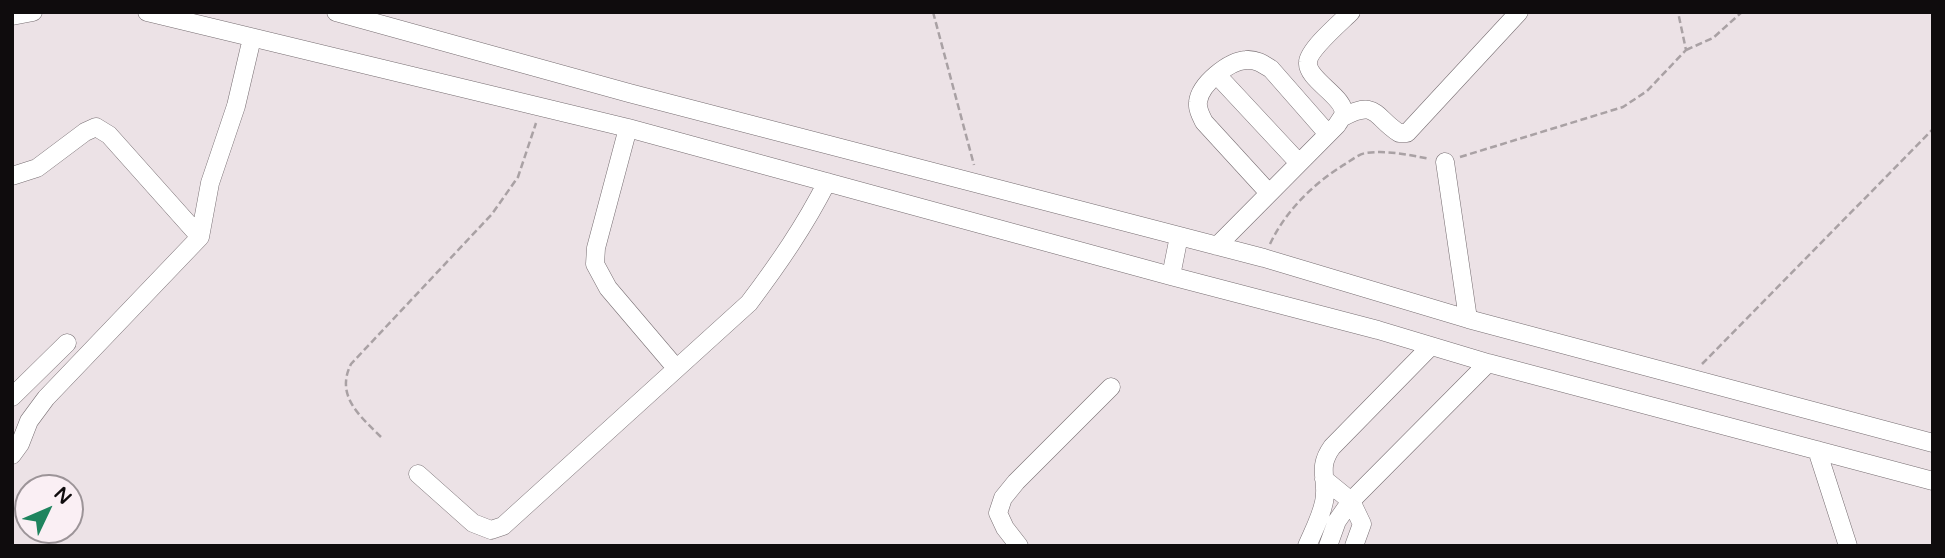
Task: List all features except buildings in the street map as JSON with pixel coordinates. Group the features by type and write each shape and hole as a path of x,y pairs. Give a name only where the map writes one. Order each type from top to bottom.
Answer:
{"street":[{"path":"12,16 33,12"},
{"path":"147,12 628,128 1365,327 1488,363 1933,481"},
{"path":"336,12 629,93 1264,258 1468,319 1933,443"},
{"path":"1343,117 1340,104 1307,64 1315,48 1351,12"},
{"path":"1217,246 1343,117 1362,108 1369,109 1399,133 1407,133 1519,12"},
{"path":"12,455 20,444 29,421 46,398 200,237 210,183 236,106 252,37"},
{"path":"1269,193 1204,122 1199,113 1201,92 1224,68 1238,61 1260,62 1271,69 1328,134"},
{"path":"1217,75 1298,163"},
{"path":"12,176 37,168 85,132 96,127 109,135 200,237"},
{"path":"628,128 596,248 595,264 608,288 676,369"},
{"path":"1445,162 1468,319"},
{"path":"418,474 473,523 491,530 503,526 749,303 808,219 827,182"},
{"path":"1171,276 1179,236"},
{"path":"12,397 67,343"},
{"path":"1307,546 1325,499 1323,464 1326,456 1430,346"},
{"path":"1328,546 1337,521 1350,501 1488,363"},
{"path":"1019,546 1005,528 998,513 1003,498 1111,387"},
{"path":"1817,450 1848,546"},
{"path":"1324,480 1350,501 1362,524 1354,546"}],"path":[{"path":"933,12 979,184"},
{"path":"1678,12 1686,50"},
{"path":"1264,258 1278,229 1301,199 1337,169 1363,153 1393,152 1445,162 1623,107 1647,91 1686,50 1713,38 1742,12"},
{"path":"381,437 356,412 346,393 347,373 351,364 492,214 509,192 518,177 541,107"},
{"path":"1689,378 1933,129"}]}
